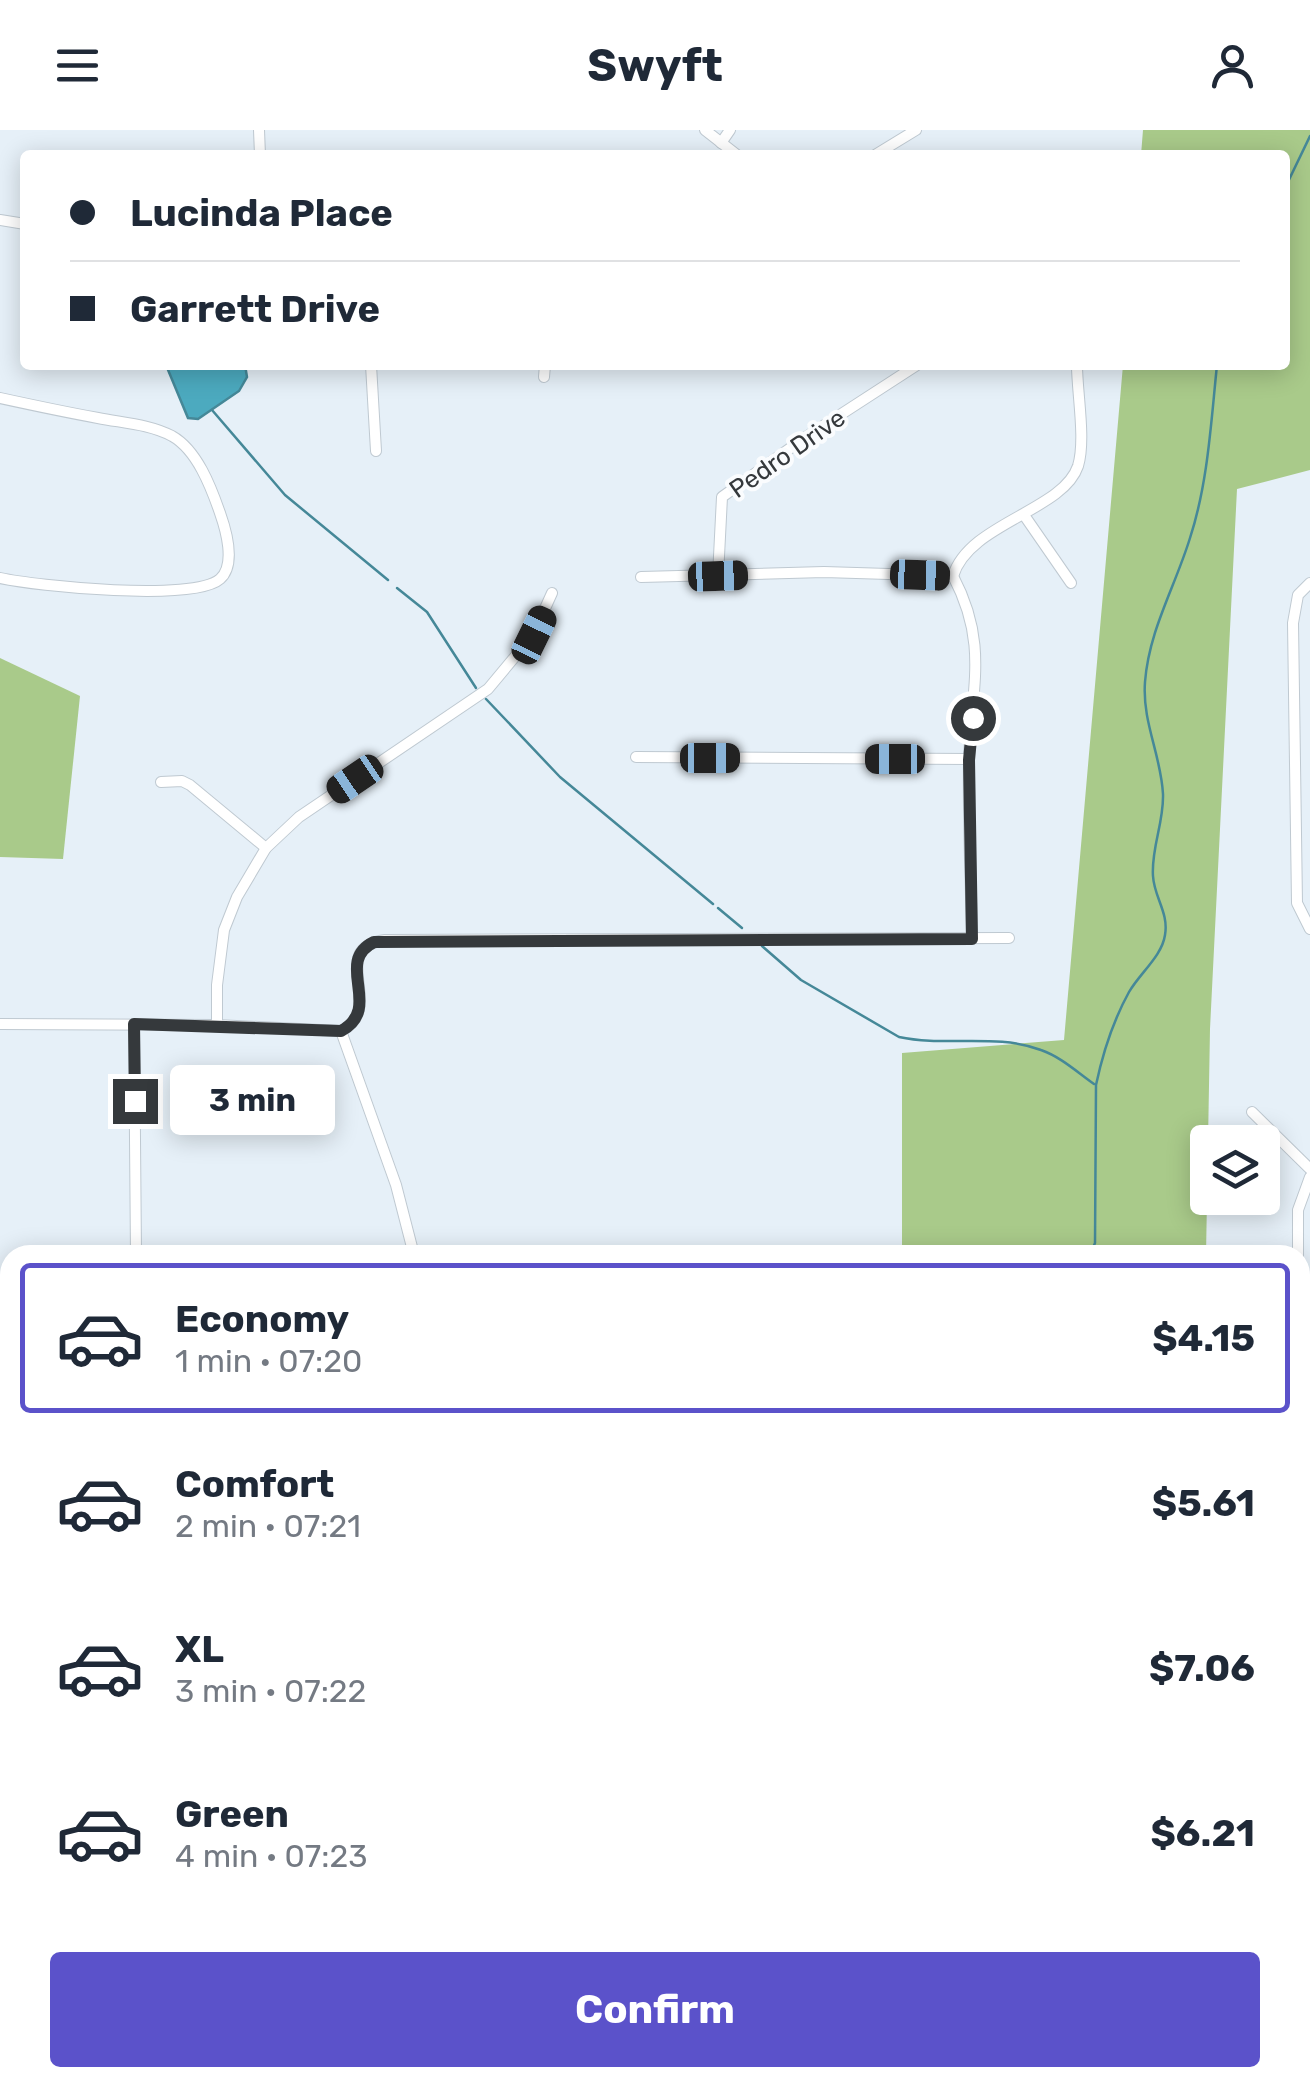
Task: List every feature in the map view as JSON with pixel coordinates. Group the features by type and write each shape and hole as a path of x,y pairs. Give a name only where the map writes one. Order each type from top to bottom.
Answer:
{"street":[{"path":"705,130 730,150"},
{"path":"721,143 730,130"},
{"path":"882,150 916,130"},
{"path":"371,370 376,451"},
{"name":"Pedro Drive","path":"718,576 722,498 806,436 909,370"},
{"path":"972,939 969,760 977,657 972,622 952,576 957,562 970,547 1058,490 1078,466 1076,370"},
{"path":"0,398 142,425 178,439 208,482 222,518 229,554 227,570 219,580 184,590 103,589 0,578"},
{"path":"1024,514 1071,582"},
{"path":"641,577 824,572 952,576"},
{"path":"1310,583 1298,595 1294,610 1304,822 1298,903 1310,929"},
{"path":"218,1025 217,985 224,930 237,896 266,848 299,817 488,688 534,635 552,593"},
{"path":"1295,694 1310,693"},
{"path":"636,757 969,760"},
{"path":"162,782 182,780 190,785 266,848"},
{"path":"0,1024 218,1025 341,1031 354,1024 358,1015 357,965 363,949 385,940 1009,938"},
{"path":"134,1024 136,1245"},
{"path":"341,1031 396,1186 411,1245"},
{"path":"1252,1112 1310,1168"},
{"path":"1298,1245 1298,1210 1310,1176"}],"green space":[{"path":"1143,130 1310,130 1310,470 1237,489 1208,1125 1190,1125 1190,1215 1207,1215 1206,1245 902,1245 902,1053 1064,1040 1123,370 1290,370 1290,150 1141,150"},
{"path":"0,658 80,696 63,859 0,857"}],"water":[{"path":"168,370 246,370 247,377 239,391 198,419 188,418"}],"waterway":[{"path":"1290,178 1310,136"},
{"path":"1094,1245 1096,1085 1123,1003 1160,950 1165,935 1165,919 1153,876 1163,794 1146,711 1147,663 1201,496 1216,370"},
{"path":"212,410 285,495 388,580"},
{"path":"397,588 427,612 476,688"},
{"path":"486,699 560,777 713,904"},
{"path":"718,908 742,928"},
{"path":"762,946 801,980 899,1037 1024,1045 1055,1057 1094,1084"}],"route":[{"path":"135,1101 134,1024 341,1031 354,1024 358,1015 358,958 374,942 972,939 969,760 973,718"}]}
